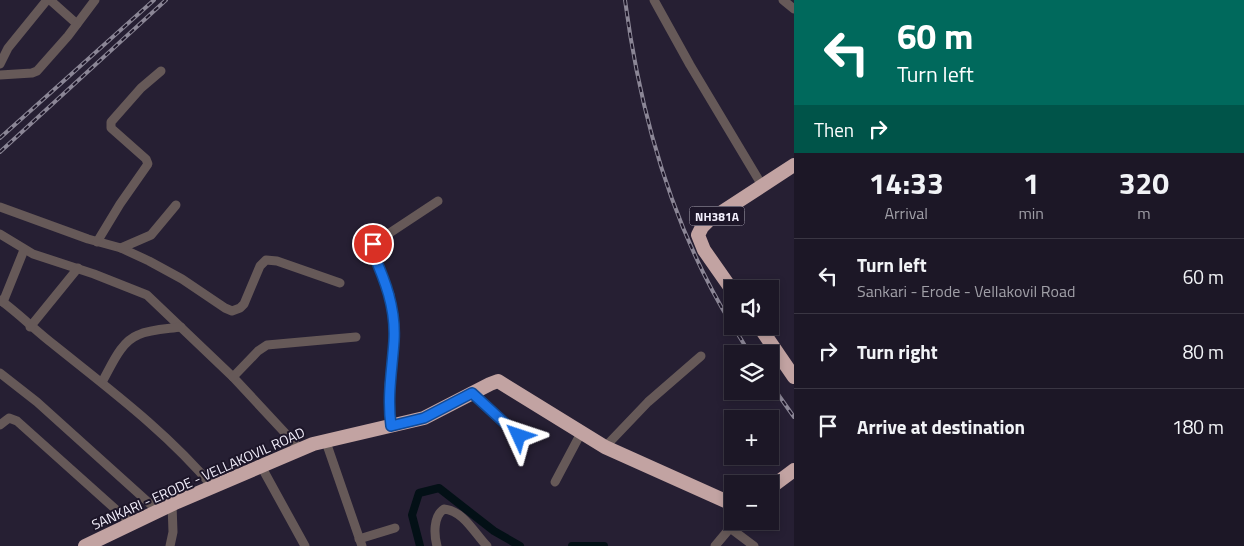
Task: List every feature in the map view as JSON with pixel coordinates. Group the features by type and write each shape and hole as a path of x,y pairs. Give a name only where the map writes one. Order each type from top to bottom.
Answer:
{"highway":[{"name":"NH381A","path":"725,280 704,250 698,235 703,225 794,165"},
{"path":"765,335 794,376"},
{"name":"SANKARI - ERODE - VELLAKOVIL ROAD","path":"85,546 172,504 300,449 313,444 424,418 490,384 498,382 605,447 724,500"},
{"path":"779,481 794,470"}],"street":[{"path":"0,64 8,48 49,0 77,24"},
{"path":"0,75 38,71 95,0"},
{"path":"654,0 690,65 763,187"},
{"path":"783,0 794,9"},
{"path":"97,242 120,204 148,164 146,159 111,128 111,122 141,88 161,71"},
{"path":"391,426 389,385 394,340 393,321 390,294 372,248 376,242 438,201"},
{"path":"121,248 151,235 176,205"},
{"path":"0,207 97,242 121,248 169,271 232,311 244,304 260,266 266,260 277,261 340,283"},
{"path":"0,234 24,250 136,289 147,295 233,377 300,449"},
{"path":"24,250 1,301 30,327 102,382 174,444 213,486"},
{"path":"30,327 78,268"},
{"path":"102,382 120,351 131,338 152,331 181,327"},
{"path":"233,377 267,344 356,337"},
{"path":"605,447 648,402 701,356"},
{"path":"0,373 37,402 158,511"},
{"path":"472,393 519,436"},
{"path":"0,425 9,418 17,421 132,524"},
{"path":"555,482 581,433"},
{"path":"326,442 361,543 395,528"},
{"path":"261,466 305,546"},
{"path":"170,546 173,532 172,504"},
{"path":"437,546 435,538 436,524 438,515 444,509 454,511 462,517 487,546"},
{"path":"715,546 729,530"},
{"path":"738,530 754,546"}],"waterway":[{"path":"420,546 412,515 419,493 439,488 494,531 520,546"},
{"path":"572,546 604,546"}],"railway":[{"path":"0,138 154,0"},
{"path":"0,152 166,0"},
{"path":"625,0 640,85 662,168 692,249 724,311"},
{"path":"738,335 745,345"},
{"path":"779,396 794,417"}],"route":[{"path":"373,244 372,251 390,294 393,321 394,340 389,385 391,426 424,418 472,393 519,436"}]}
